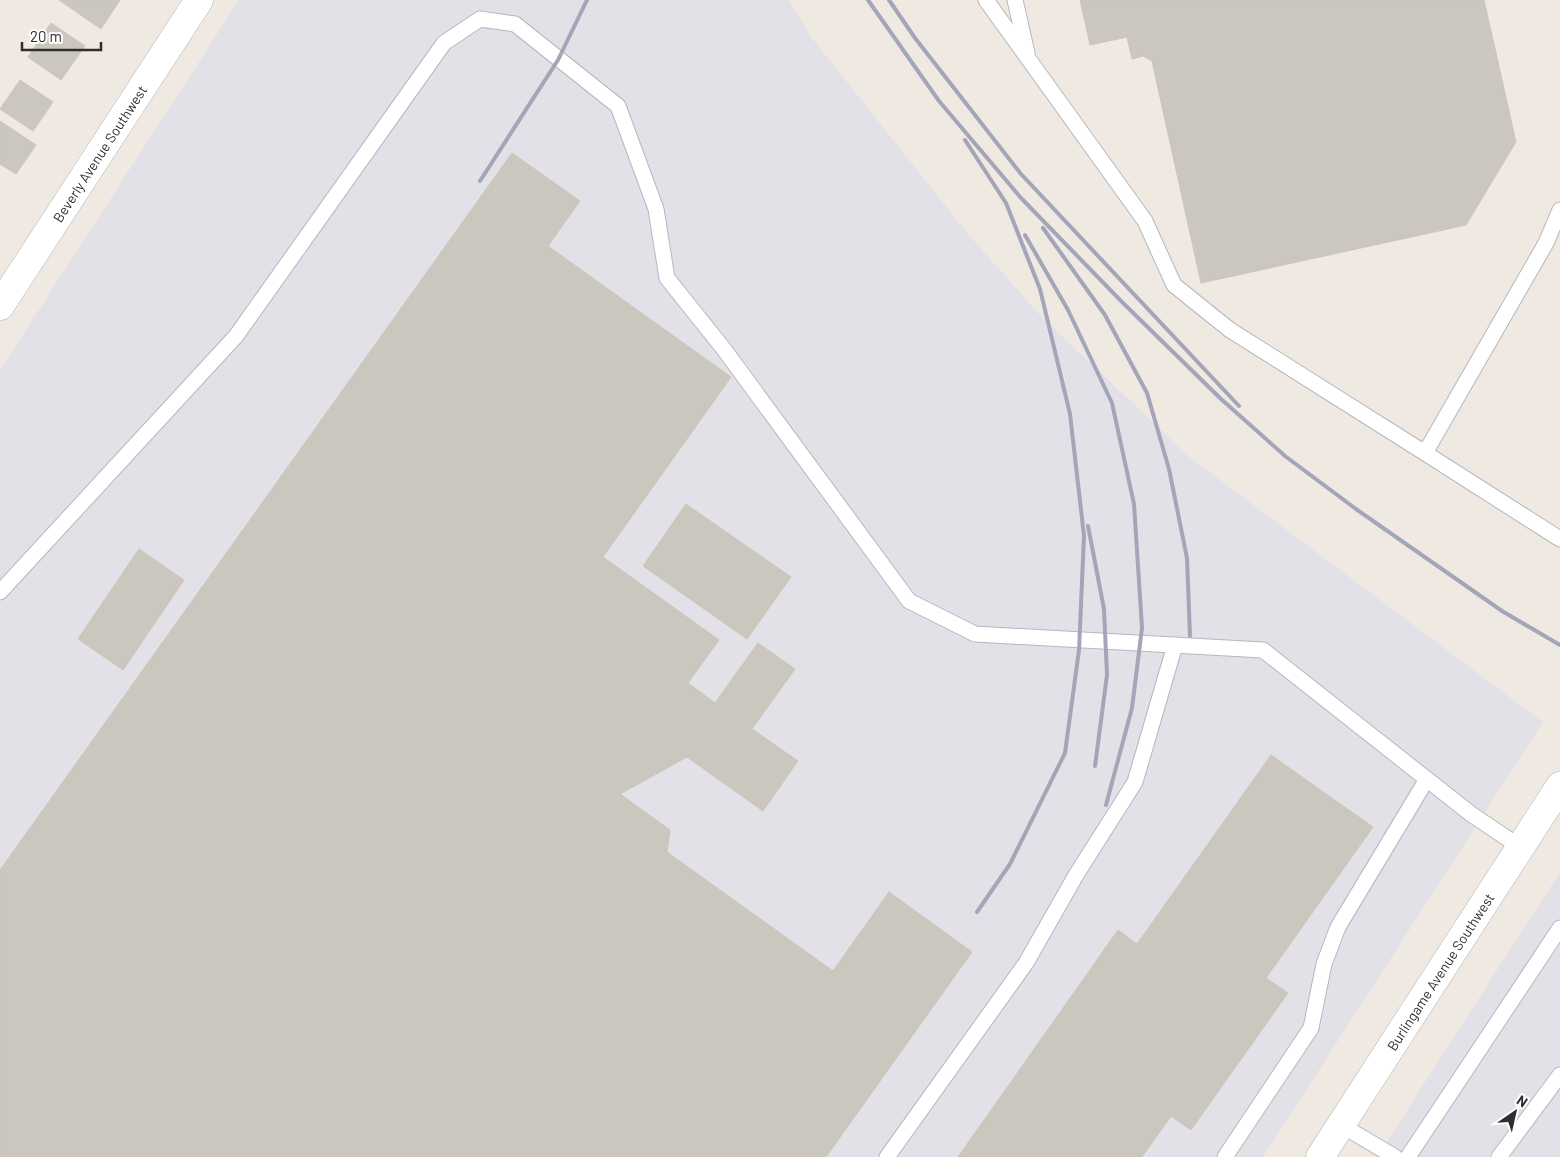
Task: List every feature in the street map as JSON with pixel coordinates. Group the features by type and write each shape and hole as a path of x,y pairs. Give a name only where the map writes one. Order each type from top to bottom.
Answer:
{"street":[{"name":"Beverly Avenue Southwest","path":"0,306 200,0"},
{"name":"Burlingame Avenue Southwest","path":"1320,1157 1560,786"}],"lane":[{"path":"986,0 1145,221 1174,285 1230,330 1560,539"},
{"path":"1016,0 1029,59"},
{"path":"0,592 236,336 444,43 480,19 515,24 618,106 656,209 666,278 723,348 909,601 975,634 1263,650 1471,814 1520,847"},
{"path":"1425,453 1546,243 1560,210"},
{"path":"886,1157 1026,963 1076,876 1135,782 1175,645"},
{"path":"1225,1157 1311,1028 1324,964 1338,927 1427,779"},
{"path":"1408,1157 1560,928"},
{"path":"1499,1157 1560,1075"},
{"path":"1341,1124 1395,1157"}],"shaded area":[{"path":"239,0 789,0 811,37 968,234 1037,312 1187,455 1543,722 1263,1157 0,1157 0,370"},
{"path":"1560,872 1560,1157 1377,1157"}],"building":[{"path":"59,0 120,0 101,29"},
{"path":"1080,0 1484,0 1516,142 1466,225 1201,283 1152,61 1143,56 1132,59 1127,37 1090,45"},
{"path":"51,23 85,46 61,80 28,57"},
{"path":"20,80 53,102 33,131 0,109"},
{"path":"0,121 36,145 16,174 0,164"},
{"path":"512,153 580,201 548,246 731,377 603,557 719,640 688,683 715,703 758,643 795,669 752,729 798,761 763,811 687,757 620,794 670,830 667,852 833,971 889,892 972,952 826,1157 0,1157 0,870"},
{"path":"686,504 791,577 747,639 643,566"},
{"path":"139,549 184,580 123,670 78,639"},
{"path":"1271,755 1373,827 1266,978 1288,993 1191,1130 1171,1116 1142,1157 958,1157 1118,930 1137,944"}],"railway":[{"path":"480,181 558,60 587,0"},
{"path":"868,0 939,101 1021,198 1122,302 1221,399 1285,456 1356,509 1502,611 1560,645"},
{"path":"889,0 915,38 1021,174 1239,406"},
{"path":"965,140 1006,203 1040,289 1070,414 1084,536 1079,650 1065,753 1010,864 977,912"},
{"path":"1043,228 1105,315 1147,393 1169,469 1187,558 1190,636"},
{"path":"1025,235 1068,310 1112,403 1134,504 1142,628 1132,708 1106,805"},
{"path":"1088,526 1104,609 1107,675 1095,766"}]}
